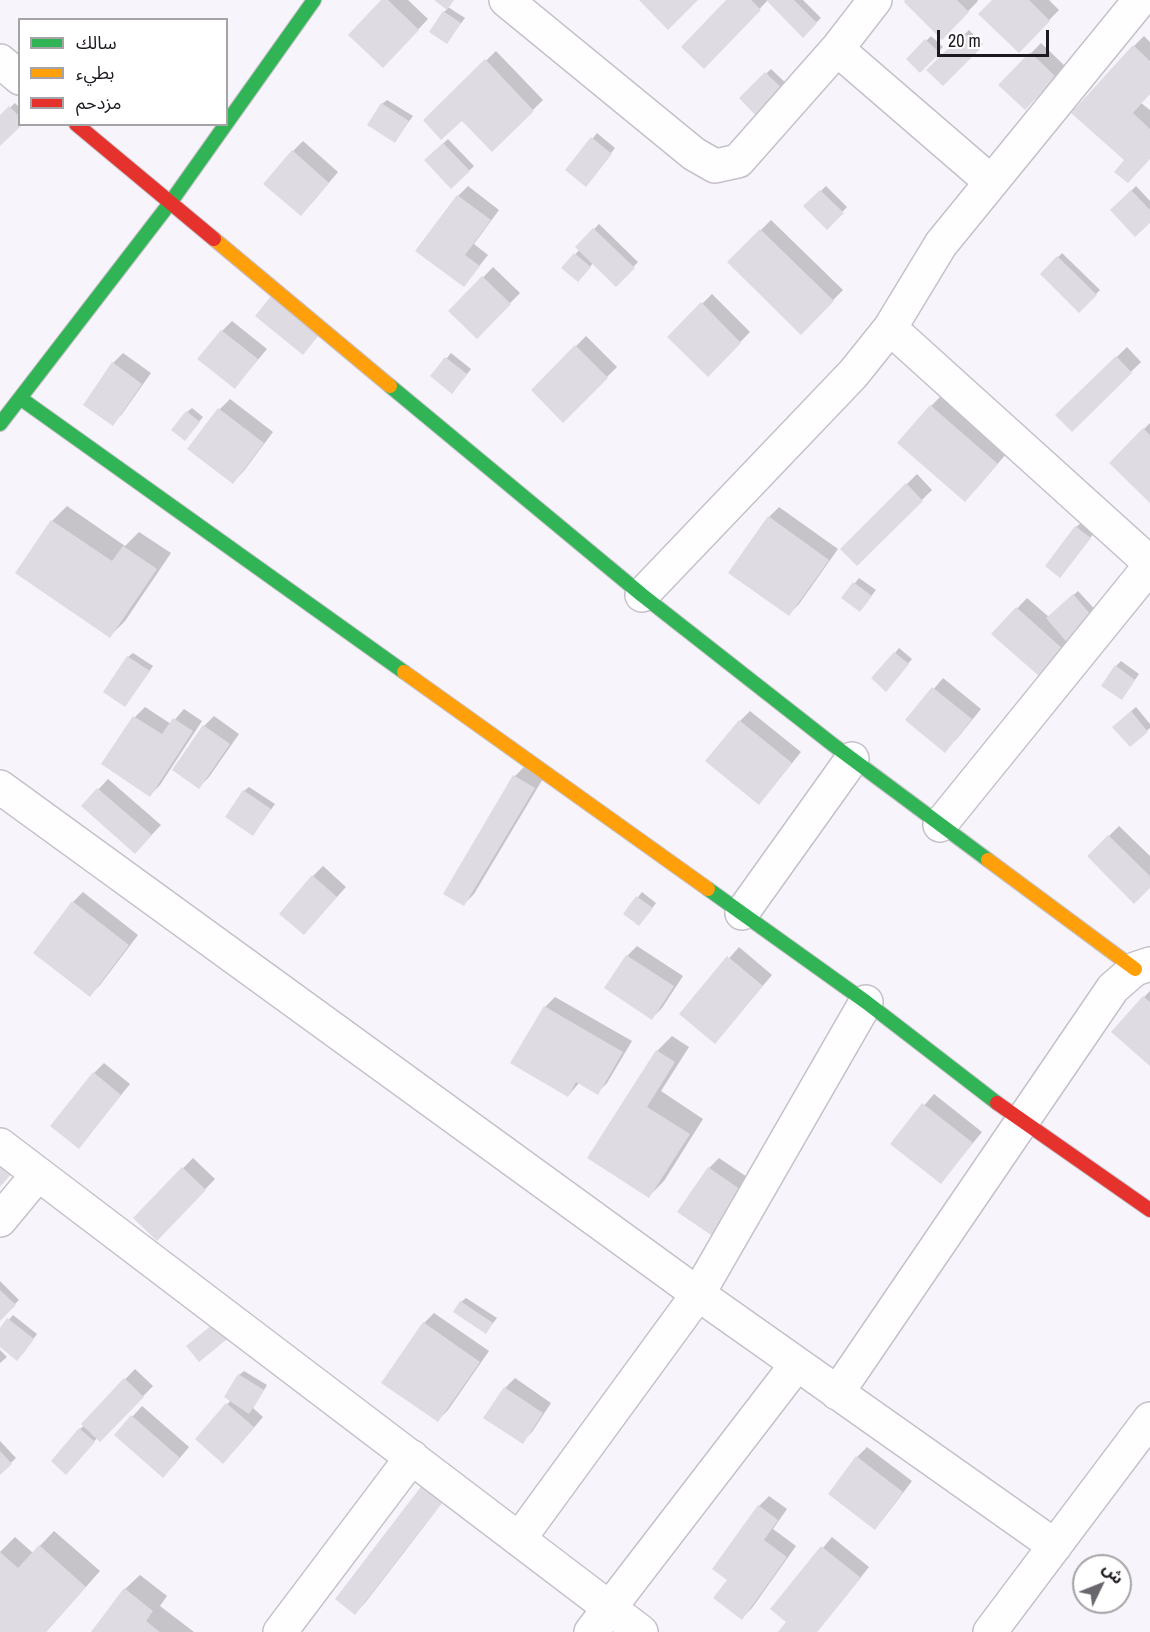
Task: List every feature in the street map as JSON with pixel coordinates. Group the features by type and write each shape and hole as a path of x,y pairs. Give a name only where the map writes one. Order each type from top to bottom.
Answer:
{"street":[{"path":"228,121 314,0"},
{"path":"506,0 694,154 715,166 738,161 837,50 875,0"},
{"path":"642,595 853,374 890,328 941,244 990,181 1140,0"},
{"path":"837,50 990,181"},
{"path":"0,62 18,76"},
{"path":"78,126 642,595 940,825 1143,966 1113,988 837,1393"},
{"path":"0,424 170,203 225,126"},
{"path":"890,328 1150,564 940,825"},
{"path":"20,398 866,1002 1022,1122 1150,1210"},
{"path":"742,913 852,759"},
{"path":"0,787 698,1294 1055,1546"},
{"path":"519,1539 698,1294 866,1002"},
{"path":"0,1145 519,1539 600,1620 641,1632"},
{"path":"0,1220 38,1174"},
{"path":"600,1620 797,1364"},
{"path":"990,1632 1150,1419"},
{"path":"280,1632 412,1457"}],"building":[{"path":"381,0 388,0 419,30 383,68 348,35"},
{"path":"434,0 454,0 447,10"},
{"path":"639,0 698,0 668,30"},
{"path":"726,0 751,0 761,10 704,69 681,47"},
{"path":"766,0 794,0 817,23 803,38"},
{"path":"905,0 957,0 969,12 942,40 904,2"},
{"path":"992,0 1029,0 1050,21 1019,53 978,14"},
{"path":"443,11 461,23 447,44 429,32"},
{"path":"964,33 980,49 943,86 926,70"},
{"path":"925,39 940,53 920,73 906,59"},
{"path":"1133,45 1150,61 1150,94 1133,113 1150,129 1150,159 1128,183 1114,172 1124,160 1071,113"},
{"path":"1030,52 1056,77 1025,110 998,85"},
{"path":"485,59 534,111 492,152 462,121 441,140 423,120"},
{"path":"765,72 787,93 760,120 739,98"},
{"path":"381,103 409,121 395,143 367,125"},
{"path":"9,106 18,115 18,126 21,126 0,146 0,115"},
{"path":"591,137 612,154 586,187 565,170"},
{"path":"443,143 470,171 451,189 424,160"},
{"path":"292,150 329,183 301,216 263,184"},
{"path":"820,190 844,213 827,230 803,206"},
{"path":"1131,190 1150,210 1150,223 1135,237 1110,210"},
{"path":"457,195 491,220 465,255 480,266 464,287 415,251"},
{"path":"593,228 635,268 616,287 575,247"},
{"path":"760,229 834,301 801,335 727,262"},
{"path":"574,253 591,267 578,282 561,268"},
{"path":"1057,256 1097,295 1079,313 1040,274"},
{"path":"482,276 511,304 477,339 448,311"},
{"path":"271,296 319,335 303,355 255,316"},
{"path":"701,302 741,343 708,377 667,337"},
{"path":"221,330 258,359 235,389 197,359"},
{"path":"575,345 608,378 563,423 531,390"},
{"path":"1116,356 1132,373 1072,432 1055,415"},
{"path":"445,357 467,374 452,394 430,376"},
{"path":"112,362 142,384 113,426 83,405"},
{"path":"930,405 998,464 965,502 897,443"},
{"path":"218,408 264,443 233,484 187,449"},
{"path":"186,411 200,422 185,441 171,430"},
{"path":"1143,428 1150,435 1150,503 1109,463"},
{"path":"906,483 923,501 857,566 840,549"},
{"path":"768,516 829,560 789,616 728,573"},
{"path":"51,520 112,561 123,546 157,569 110,638 15,573"},
{"path":"1075,526 1091,538 1060,578 1045,566"},
{"path":"853,582 872,596 860,612 841,598"},
{"path":"1073,594 1097,622 1070,646 1046,618"},
{"path":"1016,607 1064,650 1040,677 991,634"},
{"path":"894,652 909,664 886,692 871,678"},
{"path":"127,656 150,671 125,707 103,692"},
{"path":"1115,665 1135,680 1122,700 1101,686"},
{"path":"932,687 972,719 945,753 905,720"},
{"path":"1131,711 1148,732 1130,747 1112,727"},
{"path":"133,716 162,734 173,718 193,731 150,797 101,764"},
{"path":"739,720 792,763 759,805 705,761"},
{"path":"203,725 230,744 199,789 172,770"},
{"path":"513,775 535,788 464,906 443,894"},
{"path":"97,788 152,835 135,854 81,806"},
{"path":"243,790 271,809 253,836 225,817"},
{"path":"1108,835 1150,876 1150,888 1134,904 1087,856"},
{"path":"312,875 337,897 304,935 279,914"},
{"path":"636,896 653,908 639,926 623,914"},
{"path":"72,901 129,945 90,997 33,953"},
{"path":"626,955 674,986 652,1020 604,988"},
{"path":"727,956 763,986 715,1044 679,1014"},
{"path":"1143,996 1150,1002 1150,1066 1111,1032"},
{"path":"544,1006 623,1052 598,1095 576,1082 568,1097 510,1063"},
{"path":"656,1050 675,1062 647,1107 690,1134 649,1198 587,1158"},
{"path":"93,1072 121,1095 79,1149 50,1126"},
{"path":"922,1103 973,1143 941,1184 890,1144"},
{"path":"0,1162 12,1173 0,1187"},
{"path":"182,1167 206,1190 157,1241 133,1218"},
{"path":"708,1167 744,1192 714,1237 677,1212"},
{"path":"0,1290 16,1305 0,1321"},
{"path":"460,1301 493,1323 486,1334 453,1312"},
{"path":"7,1318 34,1339 17,1361 0,1347 0,1328"},
{"path":"218,1320 231,1336 199,1362 186,1346"},
{"path":"423,1322 480,1362 438,1422 381,1383"},
{"path":"238,1374 264,1390 249,1414 224,1397"},
{"path":"124,1378 144,1397 100,1442 81,1424"},
{"path":"504,1387 543,1413 523,1444 483,1418"},
{"path":"226,1403 254,1427 223,1464 195,1439"},
{"path":"131,1415 180,1458 163,1478 114,1435"},
{"path":"79,1428 95,1442 66,1475 51,1461"},
{"path":"0,1451 12,1464 0,1475"},
{"path":"856,1456 903,1492 875,1530 828,1494"},
{"path":"426,1480 447,1496 355,1615 335,1599"},
{"path":"758,1505 778,1520 764,1540 787,1557 742,1620 713,1598 727,1580 712,1569"},
{"path":"39,1545 86,1587 46,1632 0,1632 0,1552 18,1568"},
{"path":"821,1546 861,1578 817,1632 778,1632 786,1622 770,1609"},
{"path":"124,1588 153,1611 146,1621 160,1632 91,1632"}],"traffic: fast":[{"path":"228,121 314,0"},
{"path":"0,424 170,203 225,126"},
{"path":"390,386 642,595 832,744 988,860"},
{"path":"20,398 404,672"},
{"path":"708,889 866,1002 997,1103"}],"traffic: slow":[{"path":"214,239 390,386"},
{"path":"404,672 708,889"},
{"path":"988,860 1135,969"}],"traffic: jam":[{"path":"78,126 214,239"},
{"path":"997,1103 1150,1210"}]}
